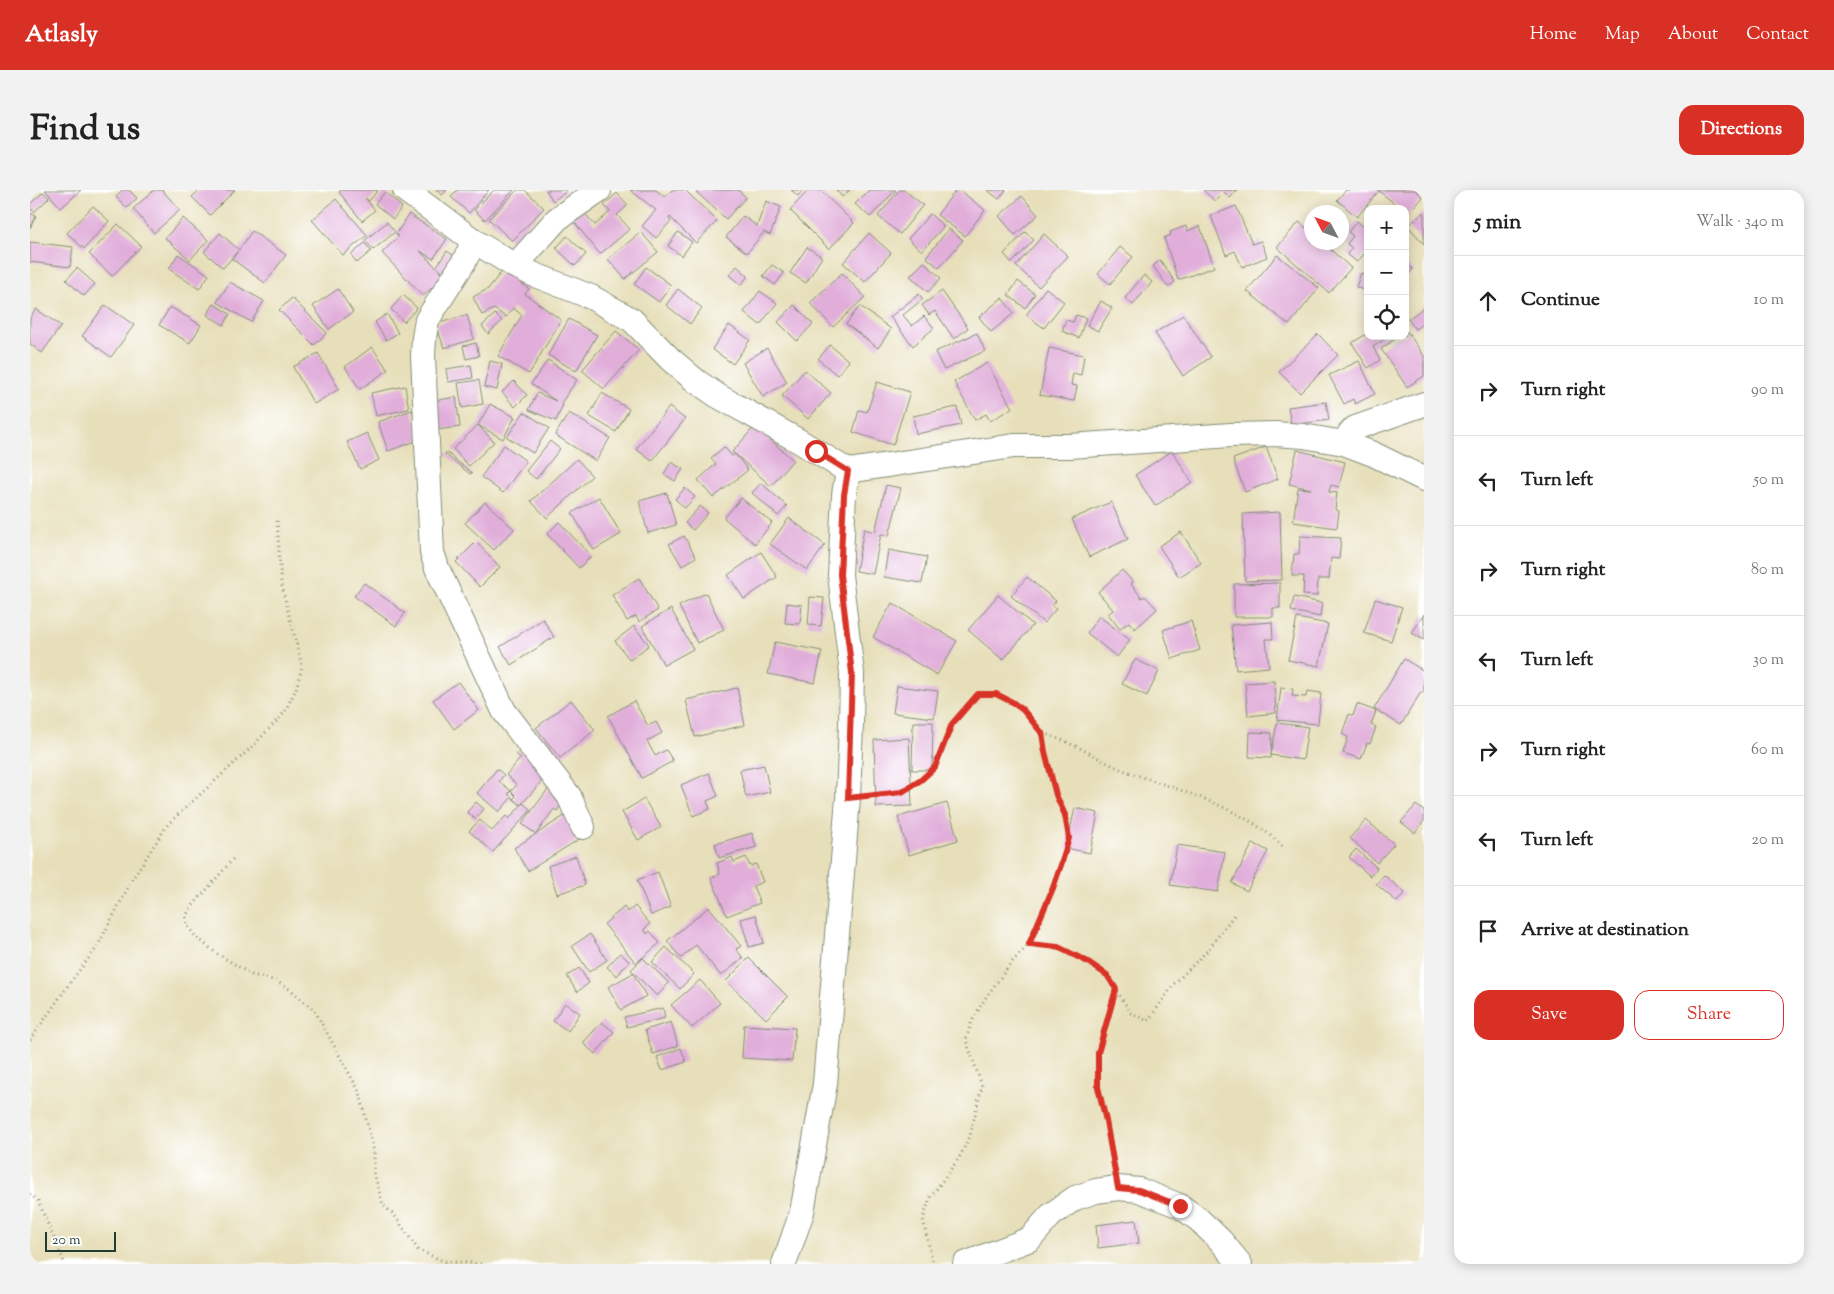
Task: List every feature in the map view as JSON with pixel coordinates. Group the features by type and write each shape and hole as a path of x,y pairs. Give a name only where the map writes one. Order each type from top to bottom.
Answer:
{"street":[{"path":"405,190 474,241 515,266 535,276 591,297 632,320 670,359 718,396 848,471 1014,446 1070,446 1266,434 1303,436 1344,443 1373,454 1424,479"},
{"path":"515,266 557,219 599,190"},
{"path":"474,241 465,260 427,320 424,338 423,356 432,552 437,568 504,711 569,796 582,827"},
{"path":"1344,443 1355,428 1424,404"},
{"path":"784,1264 802,1212 825,1084 848,798 852,673 840,575 844,495 848,471"},
{"path":"965,1264 1030,1239 1051,1215 1075,1198 1096,1191 1118,1188 1139,1190 1180,1206 1198,1219 1221,1241 1240,1264"}],"path":[{"path":"30,1040 96,949 133,878 168,824 253,746 284,713 296,689 302,666 281,583 277,519"},
{"path":"848,798 902,792 921,780 935,767 952,724 978,694 996,694 1023,710 1042,733 1056,795 1065,815 1069,838 1053,888 1029,944 1012,962 986,997 971,1023 966,1040 982,1086 970,1136 959,1158 930,1198 923,1219 933,1264"},
{"path":"1042,733 1070,743 1122,770 1174,786 1240,816 1273,836 1284,848"},
{"path":"233,859 190,909 186,916 187,925 195,936 216,953 252,975 280,983 291,990 315,1012 360,1093 374,1152 374,1173 383,1205 395,1216 418,1250 443,1261 483,1264"},
{"path":"1029,944 1058,947 1088,962 1107,975 1131,1013 1148,1021 1174,984 1207,950 1234,915"},
{"path":"1116,989 1098,1053 1098,1087 1118,1188"},
{"path":"30,1194 38,1201 66,1264"}],"building":[{"path":"45,190 81,190 61,208"},
{"path":"122,190 129,190 137,198 127,208 116,197"},
{"path":"154,190 162,190 180,210 154,233 133,209"},
{"path":"200,190 235,190 210,215 192,197"},
{"path":"341,190 378,190 369,201 365,198 375,210 362,221 339,192"},
{"path":"436,190 447,190 442,195"},
{"path":"457,190 489,190 469,213 451,197"},
{"path":"494,190 514,190 485,220 474,210"},
{"path":"517,190 525,190 544,208 512,241 489,219"},
{"path":"546,190 567,190 567,191 553,201"},
{"path":"630,190 656,190 665,197 672,190 685,190 717,221 696,243 670,217 671,221 656,238 642,226 656,210"},
{"path":"694,190 738,190 746,197 726,219"},
{"path":"791,190 803,190 798,196"},
{"path":"809,190 820,190 854,223 829,249 790,210"},
{"path":"836,190 850,190 842,197"},
{"path":"869,190 896,190 870,217 855,204"},
{"path":"899,190 904,190 923,205 900,234 878,216"},
{"path":"956,190 959,190 985,210 965,236 937,215"},
{"path":"987,190 1006,190 999,199"},
{"path":"1203,190 1237,190 1230,198 1224,192 1215,201"},
{"path":"1346,190 1415,190 1423,197 1409,214 1409,205 1396,205 1379,191 1367,205 1364,205 1364,209 1357,217 1349,210 1349,205 1343,205 1337,200"},
{"path":"43,192 49,198 34,212 30,208 30,204"},
{"path":"385,192 402,207 393,219 375,204"},
{"path":"617,193 628,205 617,215 630,229 600,254 571,218 581,209 595,225 610,212 604,205"},
{"path":"1022,196 1038,215 1015,235 999,216"},
{"path":"336,199 367,235 343,255 312,220"},
{"path":"766,201 781,207 770,235 764,232 747,253 726,237 743,216 757,226"},
{"path":"93,206 109,221 84,249 67,233"},
{"path":"1236,206 1252,244 1261,241 1267,257 1242,267 1235,251 1226,255 1211,216"},
{"path":"1424,212 1424,244 1409,227"},
{"path":"30,213 36,216 30,228"},
{"path":"409,214 447,239 433,259 420,251 436,267 447,251 456,257 444,273 437,268 445,276 423,296 382,253 399,236 396,234"},
{"path":"930,214 944,226 922,251 908,239"},
{"path":"183,218 208,240 190,260 165,238"},
{"path":"1357,221 1364,227 1364,254 1357,262 1347,254 1352,248 1349,246 1349,241 1353,236 1349,231"},
{"path":"387,222 395,232 373,250 365,240"},
{"path":"1299,222 1304,226 1304,250 1331,250 1351,268 1329,293 1277,247"},
{"path":"118,224 141,246 112,276 89,254"},
{"path":"1186,226 1187,231 1200,226 1214,267 1178,280 1164,238 1171,235 1170,232"},
{"path":"949,229 963,240 939,268 926,257"},
{"path":"252,231 286,255 265,283 232,259 238,251 223,268 204,252 220,233 239,250"},
{"path":"641,232 658,252 625,279 608,259"},
{"path":"678,232 692,242 682,256 668,246"},
{"path":"1025,232 1034,240 1012,263 1004,254"},
{"path":"869,233 891,253 865,282 843,263"},
{"path":"1044,234 1068,256 1039,287 1016,266"},
{"path":"567,236 586,254 575,266 556,248"},
{"path":"30,242 73,247 70,267 30,262"},
{"path":"365,243 371,251 357,263 351,255"},
{"path":"807,247 822,257 806,283 790,273"},
{"path":"1120,247 1133,257 1110,284 1098,274"},
{"path":"178,254 209,275 199,289 169,269"},
{"path":"1277,255 1319,288 1289,325 1247,291"},
{"path":"1160,260 1175,282 1168,287 1153,266"},
{"path":"924,262 941,278 928,292 910,276"},
{"path":"772,265 784,273 775,285 763,276"},
{"path":"737,266 748,276 741,285 729,275"},
{"path":"646,267 671,285 659,302 634,284"},
{"path":"77,268 95,284 84,296 66,280"},
{"path":"503,270 529,289 525,294 561,320 529,374 498,356 522,315 513,308 506,317 494,309 482,315 473,297 488,289"},
{"path":"842,273 865,297 833,327 810,303"},
{"path":"1361,273 1364,274 1364,290 1356,287"},
{"path":"1144,275 1152,282 1133,305 1125,298"},
{"path":"1018,281 1035,294 1025,308 1008,295"},
{"path":"230,282 264,301 251,322 217,302"},
{"path":"1046,288 1064,302 1044,328 1026,315"},
{"path":"338,289 353,312 329,329 313,306"},
{"path":"678,289 702,308 690,324 666,305"},
{"path":"760,291 777,303 760,325 744,312"},
{"path":"942,291 968,328 954,339 935,311 929,315 922,305"},
{"path":"919,294 923,299 903,315 912,326 924,316 934,328 913,346 890,317"},
{"path":"403,295 417,308 404,322 391,309"},
{"path":"292,298 327,333 314,345 279,310"},
{"path":"1002,298 1014,313 991,332 979,317"},
{"path":"1101,301 1112,308 1098,331 1087,325"},
{"path":"214,304 230,314 224,325 207,315"},
{"path":"105,305 134,325 111,357 82,336"},
{"path":"794,305 813,324 797,341 778,322"},
{"path":"860,306 891,329 878,348 846,324"},
{"path":"170,307 201,325 190,343 159,325"},
{"path":"1424,307 1424,323 1415,329 1409,318"},
{"path":"36,309 61,326 42,353 30,344 30,318"},
{"path":"387,314 398,333 386,340 375,322"},
{"path":"495,314 502,321 488,334 482,326"},
{"path":"467,315 474,339 444,348 436,324"},
{"path":"1076,315 1086,318 1079,338 1062,331 1066,320 1073,322"},
{"path":"1183,315 1211,357 1183,376 1155,333"},
{"path":"569,319 597,335 576,371 548,355"},
{"path":"729,325 750,340 733,364 712,349"},
{"path":"616,331 639,350 604,389 582,370"},
{"path":"977,333 985,351 944,370 935,352"},
{"path":"1318,334 1338,355 1300,393 1279,372"},
{"path":"1409,334 1424,356 1424,376 1407,387 1381,349 1393,340 1409,340"},
{"path":"1364,336 1364,340 1383,340 1373,347 1380,360 1368,368 1352,343"},
{"path":"476,343 479,356 466,359 463,346"},
{"path":"830,345 849,361 837,375 818,359"},
{"path":"372,347 388,370 360,389 345,367"},
{"path":"767,348 787,382 763,397 743,363"},
{"path":"1049,348 1084,355 1081,375 1073,373 1071,385 1077,386 1074,401 1040,395"},
{"path":"318,353 339,389 314,404 293,367"},
{"path":"548,360 577,380 561,403 563,404 556,421 529,410 537,393 556,401 531,384"},
{"path":"490,361 502,364 497,390 484,387"},
{"path":"1359,361 1375,394 1355,404 1353,399 1344,404 1329,375"},
{"path":"987,363 1012,408 990,421 986,414 975,420 954,382"},
{"path":"471,365 473,378 448,382 446,369"},
{"path":"805,370 831,393 808,419 782,396"},
{"path":"479,380 483,404 462,408 458,383"},
{"path":"514,381 527,395 515,407 502,392"},
{"path":"877,382 910,392 893,445 853,432 859,410 867,412"},
{"path":"405,386 409,409 376,416 371,393"},
{"path":"602,393 629,409 616,432 589,416"},
{"path":"456,397 460,427 436,430 433,401"},
{"path":"1326,402 1329,420 1291,425 1288,407"},
{"path":"490,404 515,417 503,439 478,425"},
{"path":"669,407 685,419 652,461 636,449"},
{"path":"957,407 961,425 916,434 913,416"},
{"path":"412,410 422,439 388,451 378,422"},
{"path":"524,412 549,428 533,453 507,437"},
{"path":"569,413 610,438 596,461 555,435"},
{"path":"478,425 494,442 469,466 453,449"},
{"path":"755,426 793,460 771,486 732,452"},
{"path":"367,433 379,460 360,469 347,442"},
{"path":"550,441 560,449 536,479 526,471"},
{"path":"504,445 526,461 503,493 481,477"},
{"path":"724,447 732,456 735,454 748,470 713,498 698,480 716,464 711,458"},
{"path":"1266,447 1278,479 1245,492 1233,459"},
{"path":"1297,450 1345,462 1339,487 1331,485 1329,492 1337,493 1335,510 1339,511 1337,528 1293,522 1298,488 1311,489 1289,484"},
{"path":"1172,451 1192,482 1155,506 1135,475"},
{"path":"446,452 472,473 470,474 445,454"},
{"path":"577,459 592,476 547,518 531,501"},
{"path":"671,462 683,469 675,481 664,474"},
{"path":"761,483 787,506 778,516 752,493"},
{"path":"886,485 901,488 889,536 881,534 873,574 856,571 864,529 875,532"},
{"path":"685,488 695,497 685,508 675,499"},
{"path":"667,493 676,525 648,533 639,501"},
{"path":"599,497 621,534 594,550 572,513"},
{"path":"741,498 772,523 755,544 724,518"},
{"path":"485,502 514,529 494,550 465,523"},
{"path":"1111,502 1128,539 1089,557 1072,519"},
{"path":"700,506 708,513 693,530 685,523"},
{"path":"1280,512 1282,580 1245,581 1243,514"},
{"path":"789,518 825,545 807,570 770,544"},
{"path":"559,522 591,556 579,568 547,534"},
{"path":"1181,532 1201,563 1179,577 1159,546"},
{"path":"684,536 696,557 682,566 669,544"},
{"path":"1300,536 1341,538 1339,559 1331,558 1329,579 1318,579 1317,596 1303,595 1304,576 1292,576 1294,554 1299,554"},
{"path":"476,542 500,567 480,587 456,562"},
{"path":"888,550 927,557 922,583 884,577"},
{"path":"761,552 777,577 744,599 728,575"},
{"path":"1122,570 1133,582 1131,584 1142,598 1145,596 1157,609 1135,629 1129,622 1120,629 1108,614 1113,610 1098,592"},
{"path":"1027,577 1056,601 1052,606 1056,609 1044,623 1011,596"},
{"path":"639,578 658,610 639,622 636,616 627,621 612,595"},
{"path":"364,583 405,613 396,626 354,596"},
{"path":"1280,583 1280,608 1273,608 1273,617 1234,617 1234,584"},
{"path":"706,593 724,630 697,643 679,606"},
{"path":"998,595 1033,625 1003,660 968,630"},
{"path":"810,597 824,598 821,626 808,625"},
{"path":"1294,597 1322,603 1320,617 1291,611"},
{"path":"1375,599 1402,607 1391,641 1364,633"},
{"path":"787,603 802,605 800,624 785,623"},
{"path":"892,603 957,641 937,675 873,637"},
{"path":"671,609 693,649 664,665 642,626"},
{"path":"1424,614 1424,640 1412,633"},
{"path":"1099,616 1130,640 1117,657 1087,633"},
{"path":"1297,618 1328,624 1319,666 1288,660"},
{"path":"543,619 554,637 511,665 500,647"},
{"path":"1191,621 1200,650 1172,659 1163,630"},
{"path":"1272,622 1273,639 1266,639 1269,667 1236,670 1231,625"},
{"path":"634,626 649,645 630,660 615,641"},
{"path":"775,642 822,651 815,683 768,674"},
{"path":"1135,659 1159,671 1147,696 1122,684"},
{"path":"1404,659 1424,671 1424,693 1421,692 1401,725 1374,709"},
{"path":"1274,681 1276,713 1248,716 1245,683"},
{"path":"458,682 479,710 454,729 433,700"},
{"path":"897,686 938,691 934,718 893,713"},
{"path":"737,688 745,725 695,737 686,700"},
{"path":"1281,688 1293,689 1292,696 1306,697 1307,691 1321,693 1318,724 1277,720"},
{"path":"571,700 595,730 560,758 536,728"},
{"path":"634,701 648,726 656,722 662,733 647,741 655,756 666,750 673,761 642,778 608,716"},
{"path":"1357,704 1376,711 1371,725 1376,727 1370,744 1367,743 1361,759 1343,753 1348,737 1342,734 1349,714 1353,716"},
{"path":"913,722 933,722 932,770 912,770"},
{"path":"1277,723 1308,727 1303,760 1271,755"},
{"path":"1250,732 1272,733 1271,758 1249,757"},
{"path":"909,738 912,806 876,807 874,740"},
{"path":"521,750 548,774 521,805 513,799 516,796 511,791 517,785 506,775 521,758 516,754"},
{"path":"764,765 770,792 746,797 740,770"},
{"path":"497,769 504,775 499,781 511,791 508,794 512,797 499,812 477,793"},
{"path":"709,773 718,796 707,801 710,809 693,816 681,785"},
{"path":"551,785 567,796 557,811 554,809 536,834 522,824"},
{"path":"644,799 661,827 638,840 622,812"},
{"path":"476,802 484,809 475,819 467,812"},
{"path":"523,803 531,810 493,852 469,831 480,820 492,831 506,816 509,819"},
{"path":"947,803 958,840 909,855 898,817"},
{"path":"1416,805 1424,811 1424,821 1415,833 1401,822"},
{"path":"1075,808 1098,813 1090,853 1066,848"},
{"path":"566,815 581,838 528,871 514,848"},
{"path":"1366,820 1394,844 1377,863 1350,838"},
{"path":"752,833 756,847 719,858 715,844"},
{"path":"1253,843 1268,851 1247,891 1232,883"},
{"path":"1177,845 1225,852 1218,892 1170,885"},
{"path":"1356,849 1377,868 1370,876 1349,857"},
{"path":"576,856 585,885 557,894 548,866"},
{"path":"732,857 734,862 746,857 750,866 756,864 763,882 753,886 760,903 727,916 711,878 720,874 717,863"},
{"path":"658,872 671,907 651,915 637,880"},
{"path":"1384,875 1405,893 1397,902 1376,884"},
{"path":"635,906 650,924 644,929 647,934 650,931 660,943 636,963 604,924 624,907 628,912"},
{"path":"709,907 741,946 736,949 743,958 721,976 696,945 681,958 667,941"},
{"path":"756,915 764,943 749,947 741,919"},
{"path":"590,934 607,960 589,972 572,946"},
{"path":"666,947 694,974 680,989 652,962"},
{"path":"620,953 629,961 617,976 607,967"},
{"path":"643,958 669,983 657,996 631,970"},
{"path":"749,958 788,997 766,1019 726,981"},
{"path":"579,968 589,983 577,992 567,976"},
{"path":"633,973 646,996 621,1010 608,987"},
{"path":"700,980 720,1003 692,1028 671,1005"},
{"path":"565,1003 580,1013 568,1031 553,1021"},
{"path":"663,1008 665,1018 627,1027 624,1017"},
{"path":"602,1022 614,1032 595,1054 583,1043"},
{"path":"671,1022 678,1046 653,1054 645,1030"},
{"path":"744,1025 795,1028 792,1061 742,1058"},
{"path":"681,1048 686,1062 662,1070 657,1057"},
{"path":"1136,1220 1139,1243 1098,1248 1096,1225"}],"route":[{"path":"816,451 848,471 844,495 840,575 852,673 848,798 902,792 921,780 935,767 952,724 968,703 978,694 996,694 1012,702 1023,710 1042,733 1056,795 1065,815 1069,838 1053,888 1029,944 1058,947 1088,962 1107,975 1116,989 1098,1053 1098,1087 1118,1188 1139,1190 1180,1206"}]}
